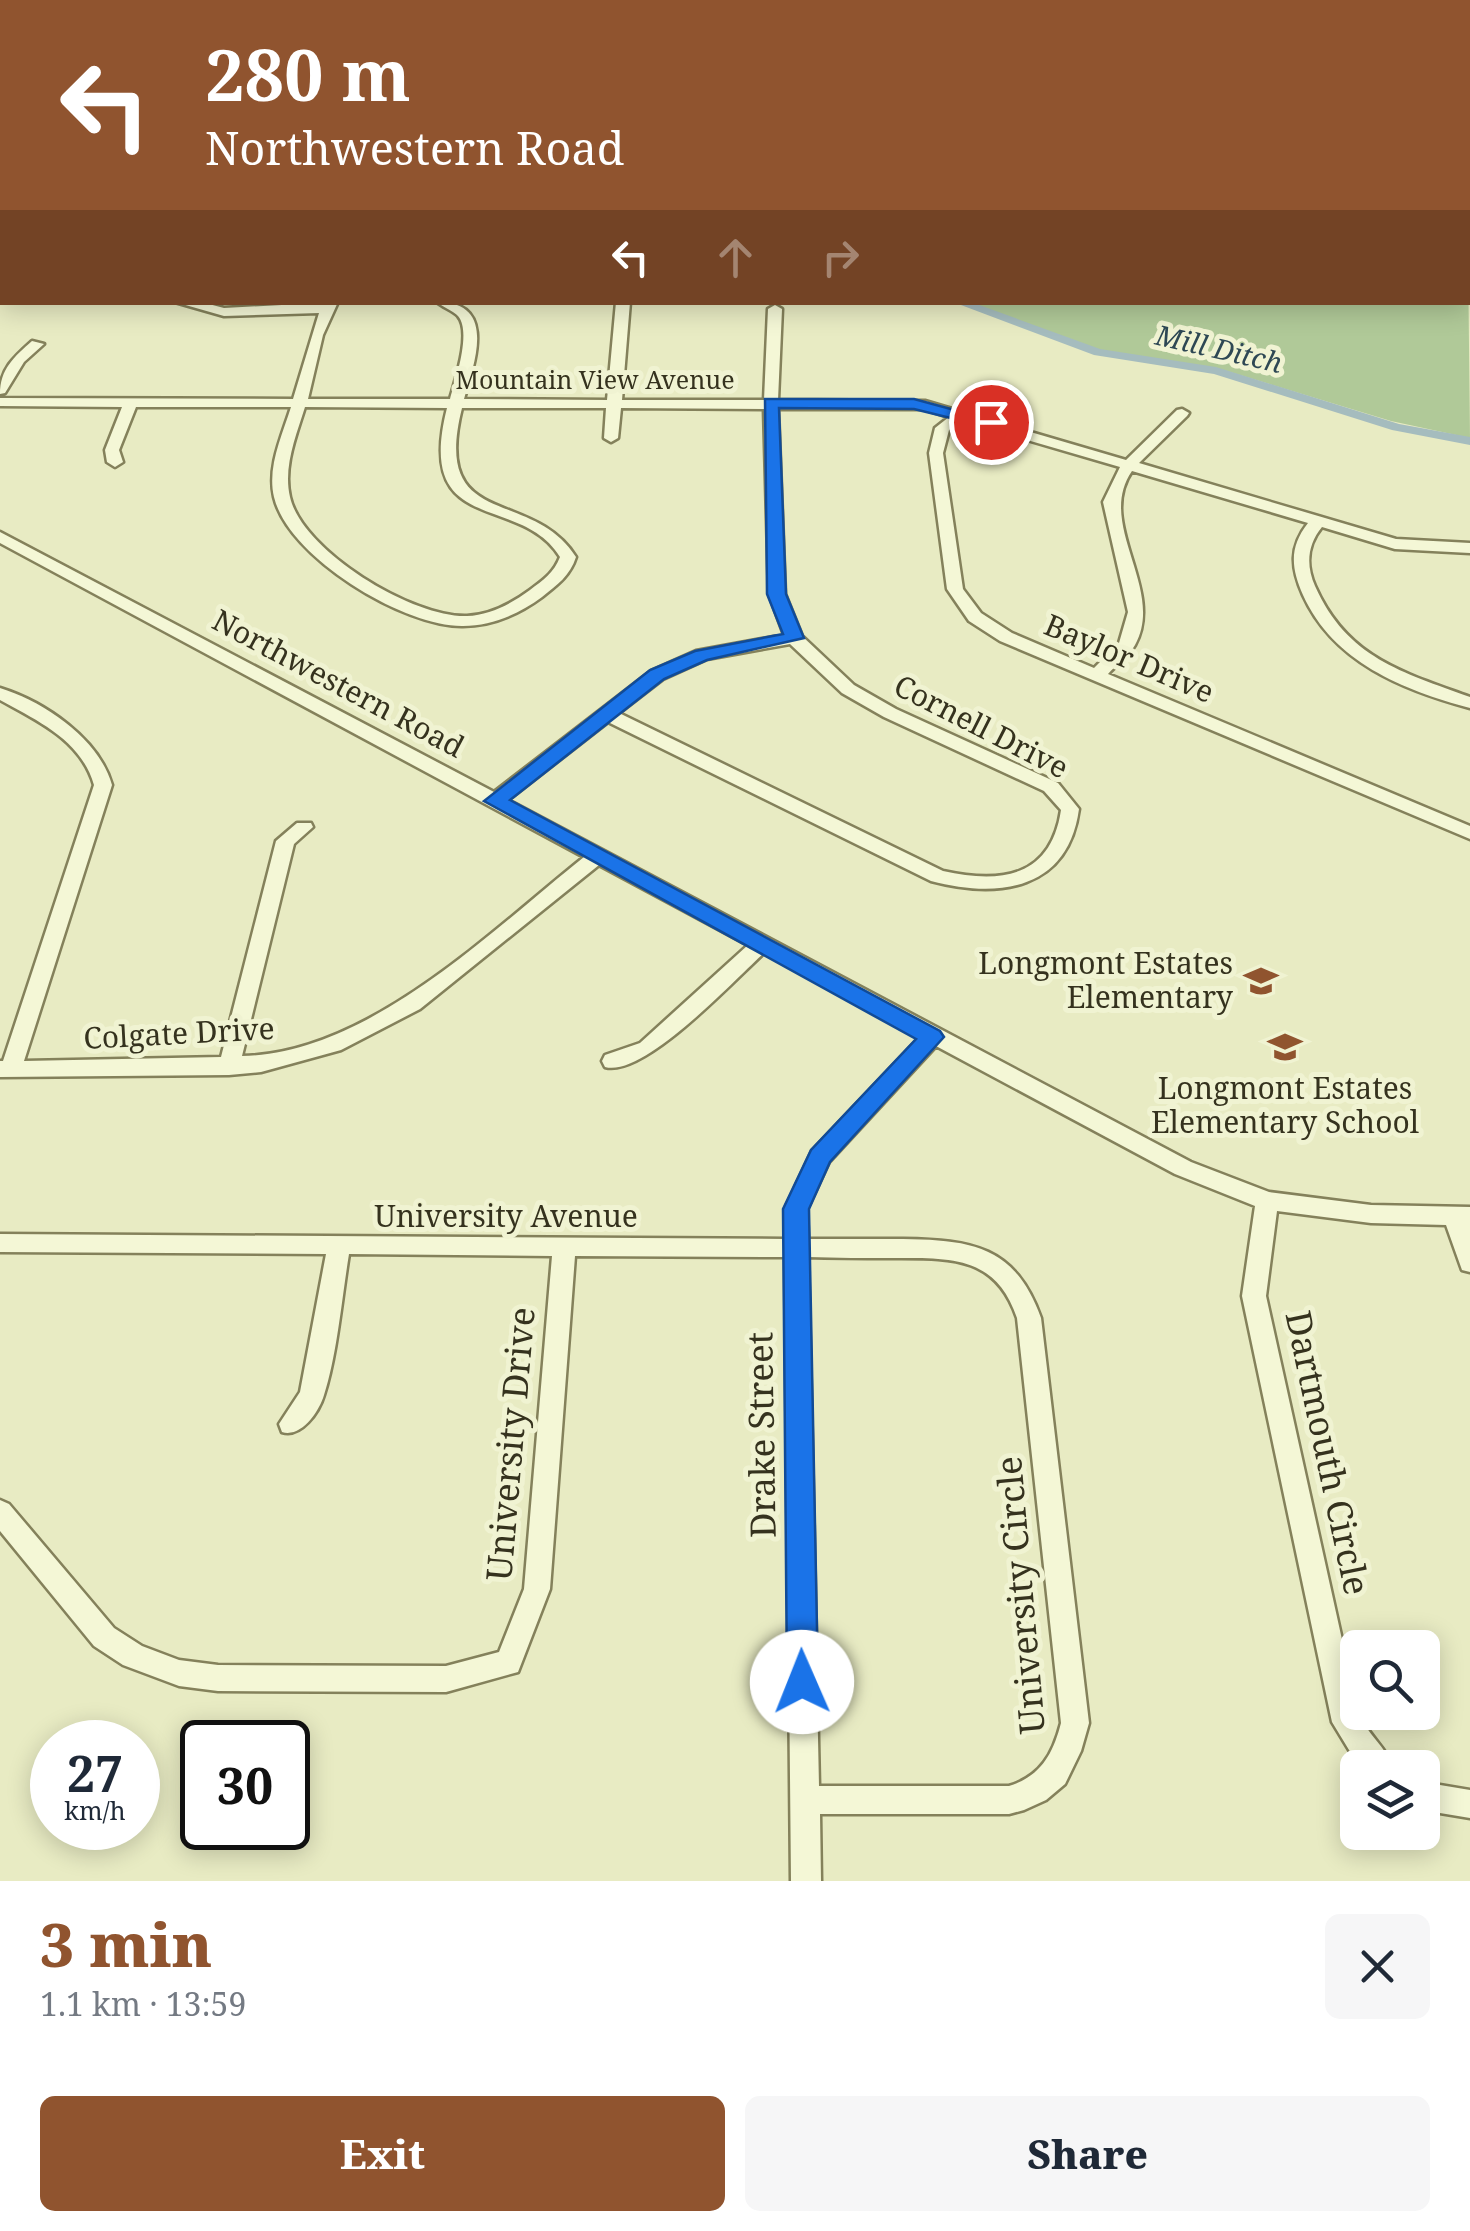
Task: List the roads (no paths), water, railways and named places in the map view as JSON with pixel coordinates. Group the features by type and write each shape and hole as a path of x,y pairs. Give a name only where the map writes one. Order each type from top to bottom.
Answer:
{"street":[{"path":"195,305 224,312 329,306 281,462 284,506 299,530 322,554 368,586 440,618 468,621 508,611 533,596 559,576 568,557 555,539 473,500 458,487 447,456 471,322 449,305"},
{"path":"611,438 624,305"},
{"name":"Cornell Drive","path":"607,714 938,876 963,884 989,886 1017,881 1061,846 1070,828 1070,809 1051,787 890,713 848,689 794,638 776,594 771,403 775,309"},
{"path":"0,390 18,360 38,344"},
{"name":"Mountain View Avenue","path":"0,402 914,404 962,414 1317,523 1395,544 1467,553"},
{"path":"115,462 112,450 131,402"},
{"name":"Baylor Drive","path":"962,414 942,428 936,453 955,590 961,602 994,631 1470,834"},
{"path":"1097,675 1127,644 1136,612 1111,502 1119,475 1182,414"},
{"path":"1317,523 1301,550 1300,564 1324,626 1378,666 1470,702"},
{"name":"Northwestern Road","path":"0,537 1184,1168 1267,1200 1354,1212 1462,1216"},
{"path":"495,801 678,664 794,638"},
{"path":"2,697 90,750 101,767 103,786 6,1069"},
{"path":"229,1067 273,878 285,841 304,827"},
{"name":"Colgate Drive","path":"6,1069 229,1067 293,1058 376,1026 413,1004 597,856"},
{"path":"613,1061 647,1048 760,945"},
{"name":"Drake Street","path":"806,1881 793,1247 796,1209 820,1157 932,1037"},
{"name":"Dartmouth Circle","path":"1267,1200 1254,1296 1346,1722 1363,1750"},
{"path":"1462,1216 1470,1263"},
{"name":"University Avenue","path":"0,1243 952,1248 981,1256 1006,1273"},
{"path":"291,1424 312,1395 338,1246"},
{"name":"University Drive","path":"0,1512 104,1637 134,1656 179,1673 218,1678 446,1679 508,1662 536,1588 564,1248"},
{"name":"University Circle","path":"805,1800 1008,1800 1031,1795 1050,1783 1068,1756 1075,1722 1029,1318 1022,1293 1006,1273"},
{"path":"1440,1799 1470,1804"}],"waterway":[{"name":"Mill Ditch","path":"967,305 1098,352 1216,371 1397,427 1470,441"}],"place":[{"name":"Longmont Estates Elementary","path":"1261,981"},
{"name":"Longmont Estates Elementary School","path":"1285,1047"}]}
